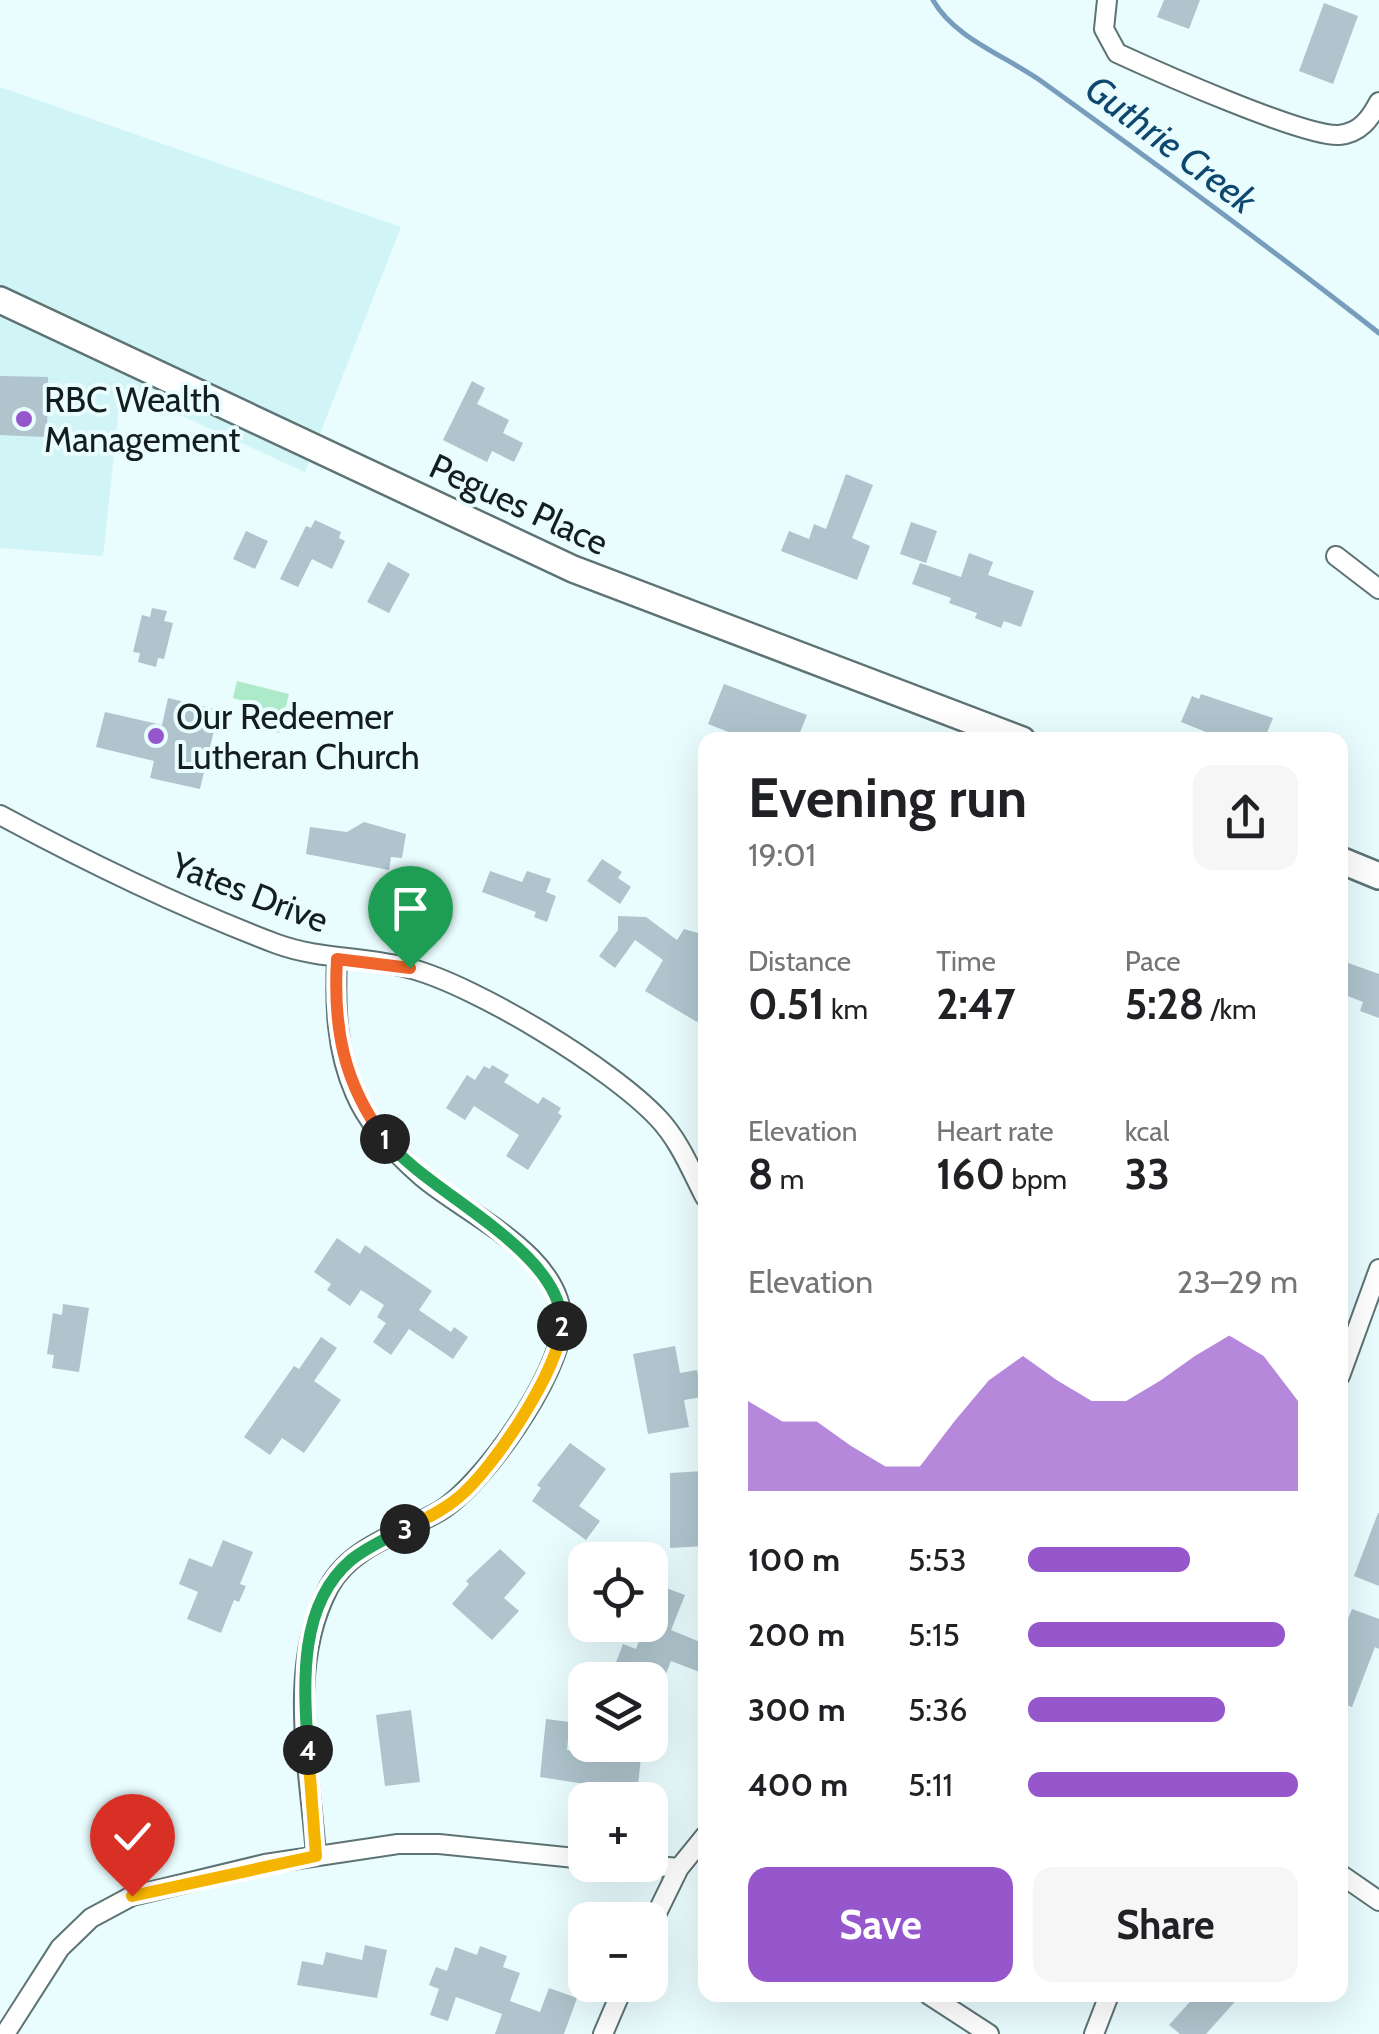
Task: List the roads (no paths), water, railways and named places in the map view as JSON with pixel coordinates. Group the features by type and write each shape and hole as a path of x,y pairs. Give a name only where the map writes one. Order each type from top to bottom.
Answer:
{"street":[{"path":"1107,0 1104,29 1118,53 1224,98 1328,134 1353,132 1365,124 1379,102"},
{"name":"Pegues Place","path":"0,300 573,569 1001,732"},
{"path":"1336,556 1379,589"},
{"name":"Yates Drive","path":"0,815 88,862 250,933 303,952 410,968 462,988 522,1020 648,1108 670,1133 698,1184"},
{"path":"1348,863 1379,876"},
{"path":"316,1856 304,1671 315,1621 330,1586 356,1556 442,1510 468,1488 547,1374 558,1349 562,1320 559,1303 541,1270 423,1178 369,1118 355,1095 340,1042 337,959"},
{"path":"1348,1354 1379,1269"},
{"path":"5,2034 60,1948 109,1905 165,1887 377,1846 439,1844 568,1856"},
{"path":"663,1902 679,1868 698,1845"},
{"path":"668,1867 679,1868"},
{"path":"1348,1880 1379,1902"},
{"path":"602,2034 616,2002"},
{"path":"940,2002 989,2034"},
{"path":"1094,2034 1106,2002"}],"waterway":[{"name":"Guthrie Creek","path":"933,0 967,36 1084,112 1379,333"}],"place":[{"name":"RBC Wealth Management","path":"24,419"},
{"name":"Our Redeemer Lutheran Church","path":"156,736"}]}
